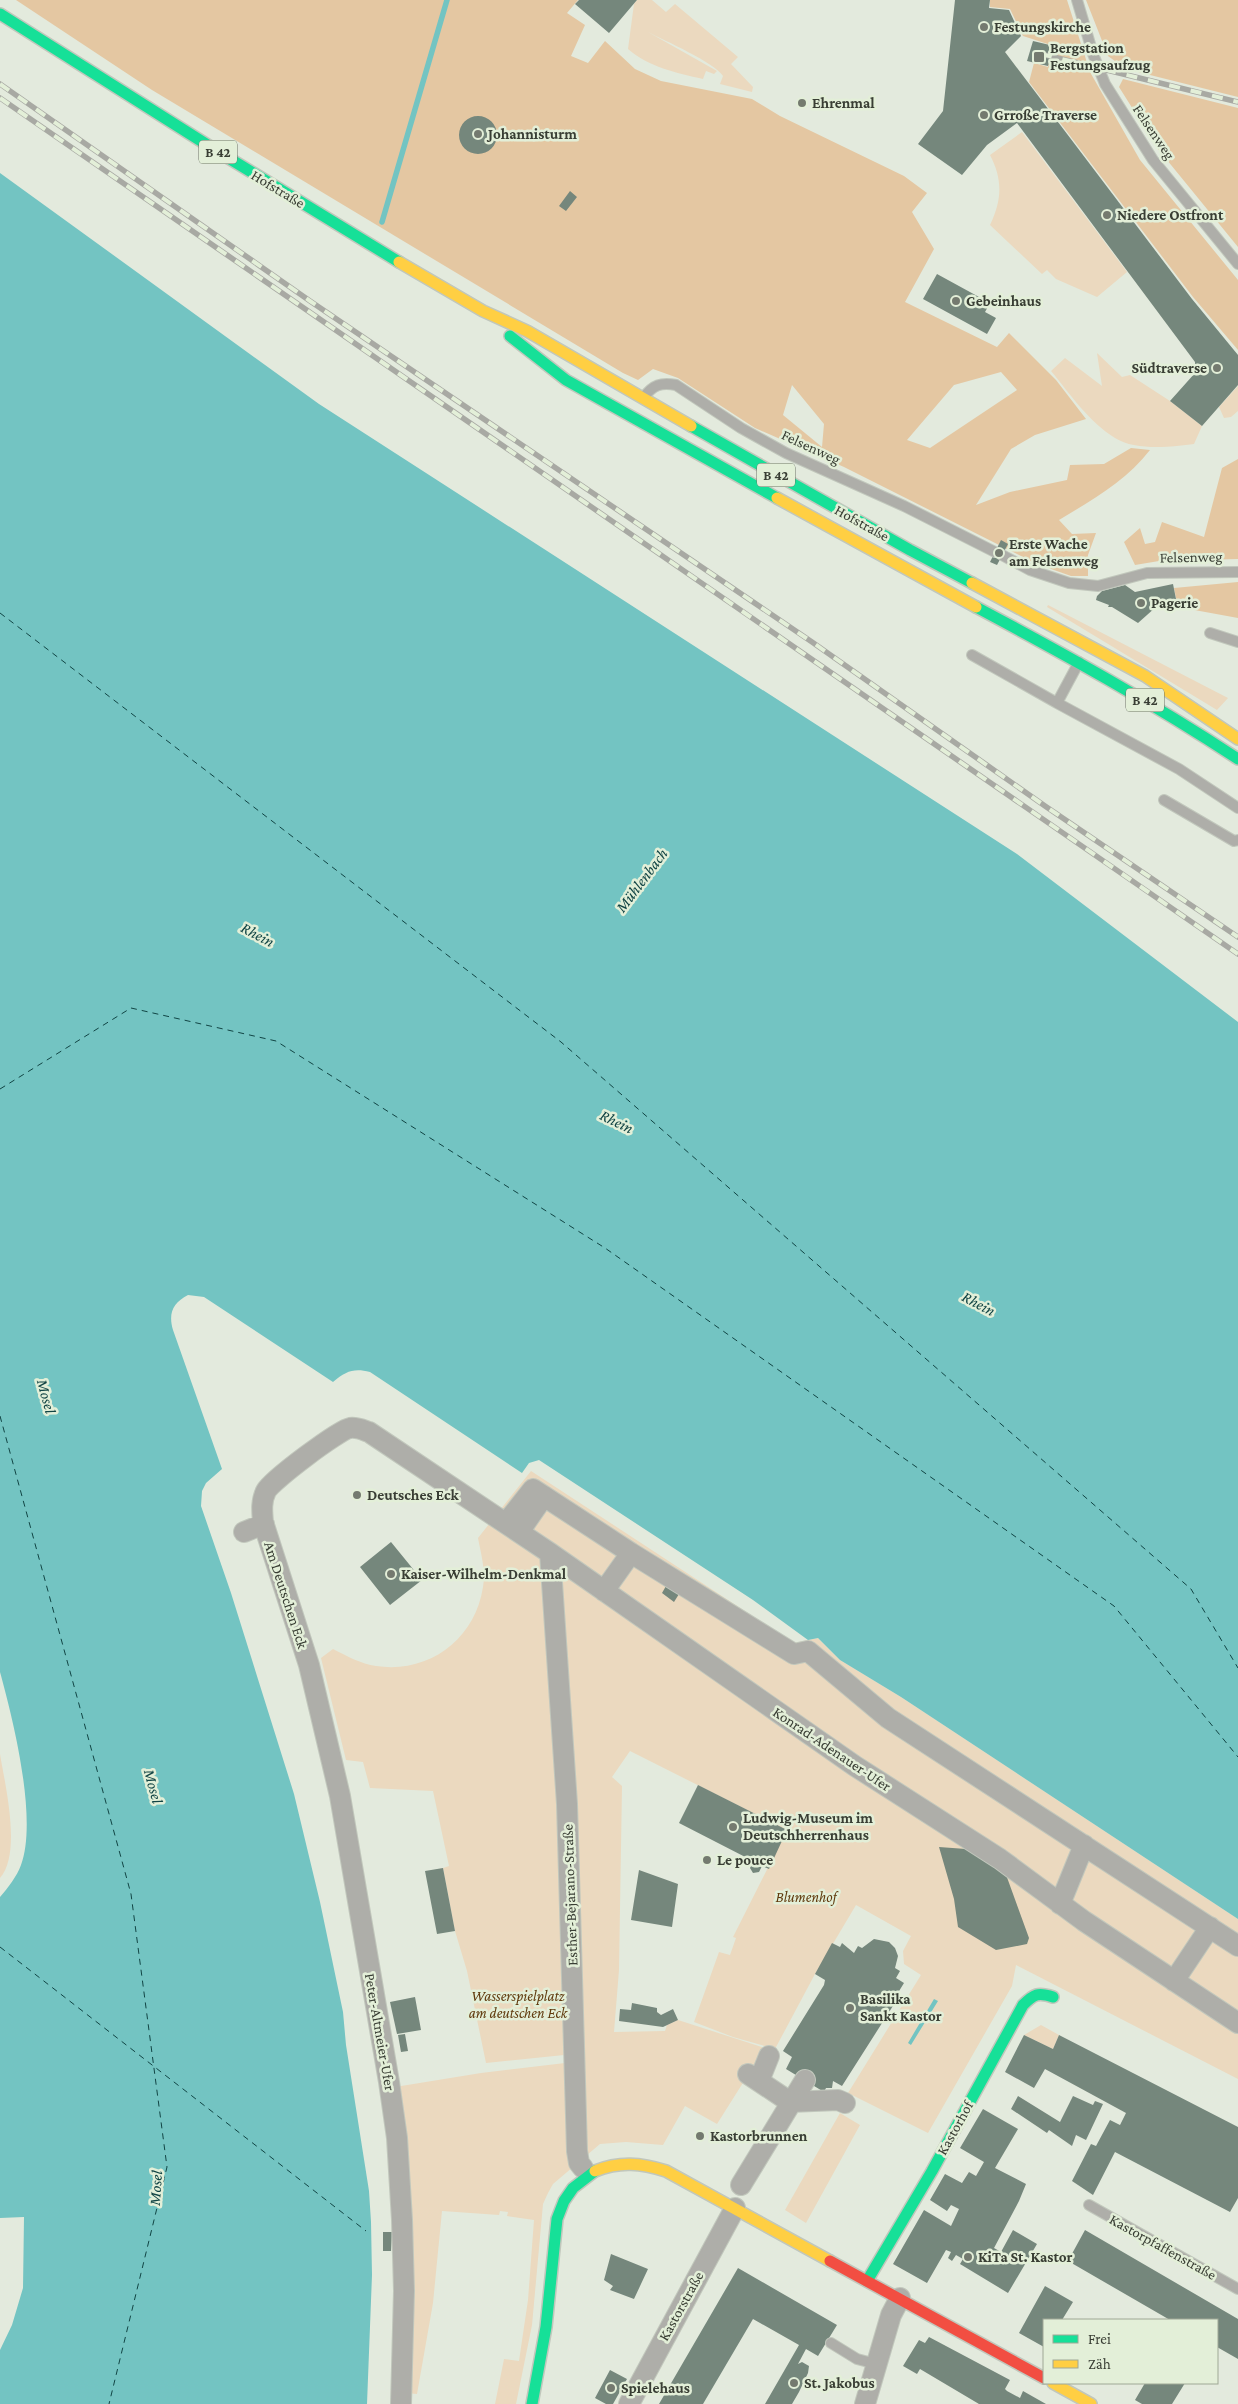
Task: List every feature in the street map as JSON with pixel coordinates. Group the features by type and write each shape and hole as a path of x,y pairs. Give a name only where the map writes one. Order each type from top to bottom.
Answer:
{"main road":[{"name":"Hofstraße","path":"0,14 217,151 483,311 528,331 643,400 910,550 1145,676 1238,739"},
{"name":"Hofstraße","path":"483,311 540,361 566,380 875,553 1078,662 1177,719 1238,759"},
{"name":"Kastorhof","path":"867,2281 932,2171 1023,2005 1034,1994 1040,1993 1054,1997"},
{"path":"532,2404 545,2334 559,2214 568,2195 585,2171 605,2165 627,2162 640,2162 666,2170 1043,2377"},
{"path":"1055,2384 1091,2404"}],"street":[{"name":"Am Deutschen Eck","path":"309,1665 264,1524 262,1501 272,1483 343,1431 376,1427 512,1528"},
{"path":"512,1528 544,1496 630,1553 794,1654 808,1652 888,1718 1238,1946"},
{"name":"Am Deutschen Eck","path":"244,1532 264,1524"},
{"name":"Konrad-Adenauer-Ufer","path":"512,1528 855,1766 1000,1858 1060,1904 1238,2023"},
{"name":"Esther-Bejarano-Straße","path":"550,1553 568,1833 578,2151 579,2163 585,2171"},
{"path":"604,1591 630,1553"},
{"name":"Peter-Altmeier-Ufer","path":"309,1665 340,1796 397,2138 404,2291 401,2404"},
{"path":"1060,1904 1084,1845"},
{"path":"1174,1981 1210,1927"},
{"path":"769,2056 754,2078 790,2102 838,2100 845,2103"},
{"path":"742,2185 790,2102 805,2080"},
{"name":"Kastorstraße","path":"628,2404 735,2208"},
{"path":"865,2404 891,2315 900,2298"}],"lane":[{"name":"Felsenweg","path":"1077,0 1105,84 1153,160 1238,264"},
{"name":"Felsenweg","path":"632,417 656,385 666,383 676,385 741,428 786,453 904,506 1030,570 1069,583 1098,586 1147,573 1238,572"},
{"path":"1210,633 1238,642"},
{"path":"1057,703 1088,644"},
{"path":"972,655 1179,769 1238,808"},
{"path":"1164,800 1234,841 1238,840"},
{"name":"Kastorpfaffenstraße","path":"1089,2205 1238,2289"},
{"path":"831,2343 857,2359 876,2364"}],"green space":[{"path":"637,0 652,0 666,12 675,4 738,57 731,64 753,87 752,92 720,84 723,76 710,64 648,32 717,71 714,74 706,71 703,79 654,65 628,49 634,4"},
{"path":"1022,132 1127,272 1097,297 1056,279 1047,270 1042,274 990,225 999,198 999,182 990,155"},
{"path":"1097,353 1122,377 1130,375 1170,401 1202,426 1194,444 1154,447 1133,445 1115,438 1097,424 1080,407 1051,371 1065,358 1102,386"},
{"path":"1238,386 1238,411 1231,417 1224,418 1219,407"},
{"path":"1048,605 1228,698 1217,710 1047,607"},
{"path":"531,1471 794,1643 818,1638 840,1660 901,1697 1238,1919 1238,2079 1016,1965 1012,1986 928,2133 848,2093 921,1975 904,1964 903,1951 911,1936 856,1905 815,1974 775,2049 733,2037 694,2022 719,1952 730,1955 736,1938 733,1937 787,1830 630,1751 612,1777 622,1786 619,1970 614,2032 665,2031 667,2025 678,2020 765,2048 717,2124 685,2106 663,2145 626,2142 600,2144 553,2184 543,2204 532,2325 516,2404 495,2404 504,2359 519,2361 528,2300 534,2220 507,2216 508,2212 500,2211 499,2215 442,2211 433,2303 417,2394 406,2393 395,2087 481,2073 565,2063 564,2055 486,2063 467,1971 455,1931 443,1868 449,1866 433,1791 370,1788 363,1762 346,1760 321,1658 333,1649 365,1663 376,1666 395,1667 414,1664 431,1658 446,1649 470,1623 478,1606 484,1575 478,1538"},
{"path":"0,1754 8,1800 11,1836 7,1867 0,1878"},
{"path":"1041,2025 1059,2035 1053,2049 1024,2035"},
{"path":"840,2113 860,2125 806,2223 785,2210"}],"shaded area":[{"path":"16,0 578,0 567,13 585,25 571,56 588,63 605,41 635,69 661,81 752,99 780,116 904,176 927,193 912,212 934,249 905,302 997,347 1009,333 1056,380 1086,419 1035,435 1011,449 976,505 1010,492 1067,480 1070,465 1104,464 1131,448 1150,450 1141,461 1119,480 1059,520 1072,534 1096,533 1088,555 1088,576 1071,576 1037,564 844,467 755,428 678,378 653,369 638,380 623,373 152,90","holes":["1001,372 1017,390 930,448 907,440 954,385","792,385 824,424 822,447 783,415"]},
{"path":"990,0 1067,0 1090,72 1140,160 1238,280 1238,350 1193,297 1029,82 1034,63 1048,67 1054,46 1023,36 1010,9 990,7"},
{"path":"1086,0 1238,0 1238,97 1126,69 1108,56"},
{"path":"1123,79 1238,108 1238,247 1158,149 1119,87"},
{"path":"1238,459 1238,559 1159,561 1135,565 1124,542 1140,528 1145,544 1155,542 1162,522 1204,537 1222,468"},
{"path":"1238,582 1238,618 1178,607 1174,588"}],"water":[{"path":"0,173 319,404 1017,854 1238,1022 1238,1919 901,1697 840,1660 818,1638 808,1640 753,1600 539,1460 529,1463 522,1473 370,1372 350,1371 333,1382 204,1297 188,1295 175,1305 171,1318 173,1330 222,1469 206,1483 202,1491 201,1506 231,1593 294,1794 320,1902 343,2012 346,2045 369,2191 371,2222 372,2275 367,2404 0,2404 0,2350 12,2325 23,2288 24,2217 0,2218 0,1897 12,1882 21,1865 26,1845 27,1822 22,1769 0,1672"},
{"path":"934,1999 938,2001 911,2045 908,2043"}],"building":[{"path":"579,0 637,0 609,33 575,4"},
{"path":"955,0 990,0 989,8 1009,10 1021,36 1005,52 1192,299 1238,355 1238,385 1202,426 1170,401 1195,373 1195,362 1017,123 987,145 962,175 918,144 943,111"},
{"path":"1033,41 1054,46 1048,66 1027,61"},
{"name":"Johannisturm","path":"478,116 491,122 497,135 491,148 478,154 465,148 459,135 465,122"},
{"path":"570,191 577,197 566,211 559,206"},
{"name":"Gebeinhaus","path":"937,274 990,303 985,312 996,318 987,334 923,299"},
{"name":"Erste Wache am Felsenweg","path":"1001,540 1008,544 997,565 990,562"},
{"name":"Pagerie","path":"1173,584 1177,604 1156,607 1138,623 1112,607 1108,607 1109,605 1096,600 1102,591 1125,585 1135,592"},
{"name":"Kaiser-Wilhelm-Denkmal","path":"391,1542 422,1580 390,1605 360,1567"},
{"path":"666,1586 679,1594 674,1602 662,1593"},
{"name":"Ludwig-Museum im Deutschherrenhaus","path":"698,1785 787,1830 769,1869 762,1866 759,1872 753,1873 750,1868 753,1861 679,1823"},
{"path":"939,1847 966,1849 1000,1858 1029,1938 1027,1944 996,1950 958,1927 954,1899"},
{"path":"443,1868 455,1931 437,1934 425,1871"},
{"path":"639,1870 678,1884 672,1927 631,1920"},
{"name":"Basilika Sankt Kastor","path":"874,1939 889,1942 895,1948 898,1956 895,1968 900,1971 896,1978 904,1983 896,1996 898,1998 842,2086 833,2081 832,2088 826,2088 824,2092 786,2069 792,2057 783,2051 824,1985 825,1980 815,1974 832,1943 840,1947 842,1943 854,1953 858,1946 862,1948"},
{"path":"415,1997 421,2030 397,2034 390,2002"},
{"path":"632,2003 657,2008 657,2012 661,2015 673,2009 678,2020 663,2027 619,2021 620,2009 631,2010"},
{"path":"405,2034 408,2051 401,2052 398,2035"},
{"path":"1024,2035 1053,2049 1059,2035 1238,2127 1238,2198 1230,2212 1115,2152 1093,2195 1072,2181 1091,2144 1096,2146 1110,2120 1120,2125 1126,2113 1045,2069 1034,2088 1005,2072"},
{"path":"1018,2096 1060,2122 1073,2096 1093,2105 1095,2101 1103,2104 1086,2140 1076,2135 1072,2146 1049,2130 1047,2133 1011,2109"},
{"path":"983,2109 1018,2129 995,2168 1026,2184 994,2248 1001,2252 1013,2230 1037,2244 1008,2293 960,2264 963,2259 956,2255 952,2261 948,2258 951,2252 946,2250 927,2283 893,2264 924,2210 951,2226 959,2209 951,2205 947,2211 930,2200 945,2174 962,2183 969,2172 976,2176 984,2162 960,2148"},
{"path":"1085,2230 1238,2319 1238,2359 1218,2348 1218,2319 1168,2319 1068,2261"},
{"path":"383,2232 392,2232 391,2251 383,2251"},
{"path":"611,2254 648,2269 634,2299 610,2290 613,2286 604,2280"},
{"path":"738,2268 837,2325 818,2356 806,2349 798,2364 802,2362 809,2366 808,2373 799,2392 792,2404 765,2404 799,2345 753,2319 703,2404 659,2404"},
{"path":"1045,2286 1073,2302 1063,2319 1043,2319 1043,2346 1019,2333"},
{"path":"929,2337 1010,2380 1005,2389 1007,2391 1020,2398 1023,2391 1046,2404 979,2404 920,2369 917,2374 903,2366 919,2340 925,2343"},
{"name":"Spielehaus","path":"610,2370 627,2379 613,2404 606,2404 595,2398"},
{"path":"1144,2384 1184,2384 1172,2404 1142,2404 1135,2400"}],"waterway":[{"path":"382,222 447,0"}],"ferry route":[{"path":"0,613 561,1042 1191,1589 1238,1668"},
{"path":"0,1089 131,1008 276,1041 605,1248 1114,1606 1238,1757"},
{"path":"0,1416 131,1894 167,2167 109,2404"},
{"path":"0,1947 366,2231"}],"railway":[{"path":"1041,54 1238,102"},
{"path":"0,84 310,301 812,642 1045,806 1238,937"},
{"path":"0,98 1238,954"}],"traffic: fast":[{"path":"0,14 217,151 399,262"},
{"path":"510,336 566,380 777,498"},
{"path":"691,426 972,583"},
{"path":"976,607 1109,680 1174,718 1238,759"},
{"path":"867,2281 932,2171 1023,2005 1036,1995 1053,1997"},
{"path":"532,2404 546,2327 557,2219 564,2201 573,2188 595,2171"}],"traffic: slow":[{"path":"399,262 483,311 527,331 691,426"},
{"path":"777,498 976,607"},
{"path":"972,583 1145,676 1238,739"},
{"path":"595,2171 622,2164 648,2166 666,2171 830,2261"},
{"path":"1055,2384 1091,2404"}],"traffic: jam":[{"path":"830,2261 1043,2377"}],"place":[{"name":"Festungskirche","path":"984,27"},
{"name":"Bergstation Festungsaufzug","path":"1039,57"},
{"name":"Ehrenmal","path":"802,103"},
{"name":"Grroße Traverse","path":"984,115"},
{"name":"Johannisturm","path":"478,134"},
{"name":"Niedere Ostfront","path":"1107,215"},
{"name":"Gebeinhaus","path":"956,301"},
{"name":"Südtraverse","path":"1217,368"},
{"name":"Erste Wache am Felsenweg","path":"999,553"},
{"name":"Pagerie","path":"1141,603"},
{"name":"Deutsches Eck","path":"357,1495"},
{"name":"Kaiser-Wilhelm-Denkmal","path":"391,1574"},
{"name":"Ludwig-Museum im Deutschherrenhaus","path":"733,1827"},
{"name":"Le pouce","path":"707,1860"},
{"name":"Basilika Sankt Kastor","path":"850,2008"},
{"name":"Kastorbrunnen","path":"700,2136"},
{"name":"KiTa St. Kastor","path":"968,2257"},
{"name":"St. Jakobus","path":"794,2383"},
{"name":"Spielehaus","path":"611,2388"}],"water label":[{"name":"Mühlenbach","path":"641,880"},
{"name":"Rhein","path":"258,934"},
{"name":"Rhein","path":"617,1121"},
{"name":"Rhein","path":"979,1303"},
{"name":"Mosel","path":"47,1396"},
{"name":"Mosel","path":"154,1786"},
{"name":"Mosel","path":"155,2188"}],"park label":[{"name":"Blumenhof","path":"806,1897"},
{"name":"Wasserspielplatz am deutschen Eck","path":"518,2004"}]}
